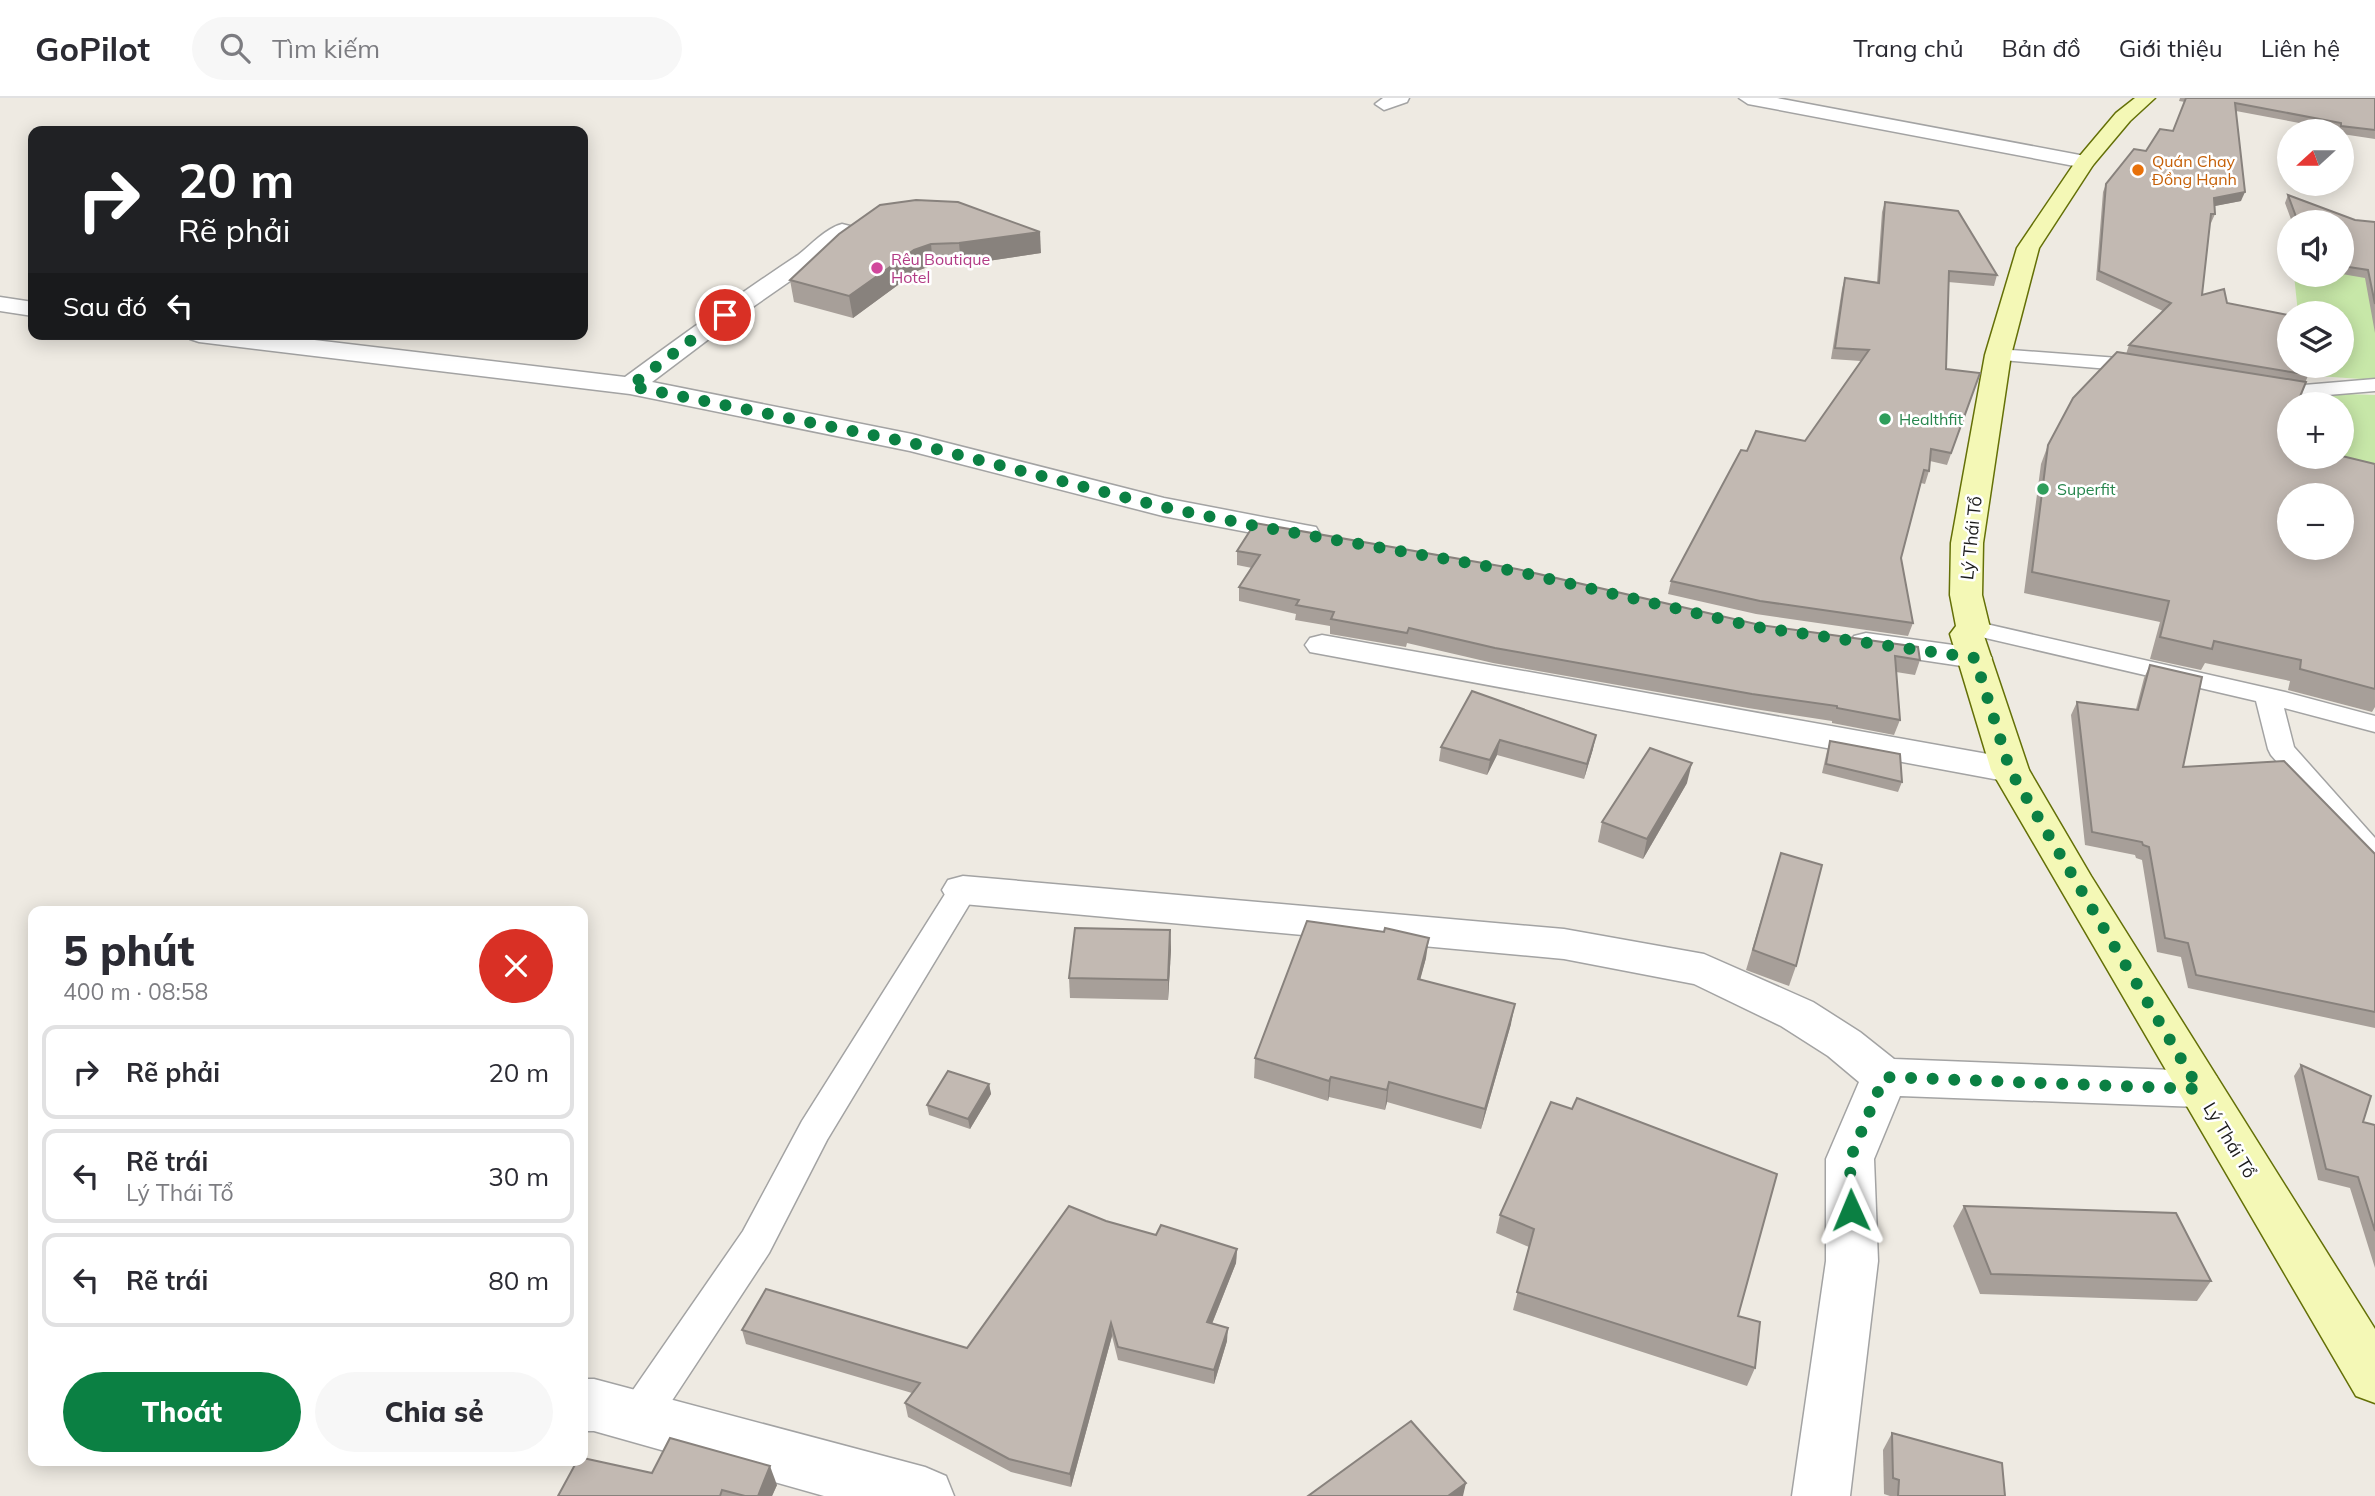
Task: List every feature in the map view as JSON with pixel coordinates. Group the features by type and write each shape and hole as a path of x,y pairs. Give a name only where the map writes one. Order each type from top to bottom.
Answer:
{"street":[{"path":"1748,98 2085,162"},
{"name":"Lý Thái Tổ","path":"2146,98 2123,117 2085,162 2028,247 1998,355 1967,543 1966,595 1974,643 2010,770 2199,1089 2375,1378"},
{"path":"630,386 725,315 821,249 842,231"},
{"path":"0,304 28,308"},
{"path":"249,340 630,386 899,440 1163,507 1327,538"},
{"path":"1830,638 1974,643"},
{"path":"1322,645 2010,770"},
{"path":"962,890 1564,944 1704,970 1797,1014 1844,1044 1884,1077 2199,1089"},
{"path":"1821,1496 1852,1261 1850,1159 1884,1077"},
{"path":"588,1405 925,1496"}],"lane":[{"path":"1998,355 2125,363 2162,369"},
{"path":"2240,382 2292,391 2375,385"},
{"path":"1974,643 2268,697 2375,724"},
{"path":"2268,697 2281,749 2375,856"},
{"path":"638,1417 756,1242 814,1131 962,890"}],"green space":[{"path":"2354,272 2375,274 2375,380 2347,378 2354,378 2354,301 2297,301 2295,287 2354,287"},
{"path":"2354,394 2375,395 2375,503 2354,498 2354,483 2297,483 2278,478 2279,469 2354,469"}],"building":[{"path":"2186,98 2375,98 2375,130 2354,128 2354,119 2320,119 2235,103 2245,192 2214,198 2215,214 2211,214 2202,295 2224,289 2227,303 2277,313 2277,370 2129,345 2171,303 2099,271 2106,184 2134,149 2146,151 2160,129 2173,131"},
{"path":"2288,196 2328,210 2294,210"},
{"path":"916,200 958,202 1040,232 931,244 914,250 849,296 790,280 839,234 880,205"},
{"path":"1885,202 1958,211 1997,275 1949,271 1946,369 1980,373 1951,453 1931,449 1929,471 1924,470 1901,558 1913,623 1760,601 1671,581 1741,450 1747,451 1756,431 1805,441 1869,350 1835,348 1845,278 1879,283"},
{"path":"2354,220 2375,222 2375,304 2368,270 2354,268"},
{"path":"2117,352 2306,382 2302,392 2277,392 2277,469 2354,469 2354,459 2375,464 2375,689 2300,669 2301,660 2214,641 2212,649 2160,637 2169,601 2032,572 2048,445 2073,398"},
{"path":"1255,523 1517,569 1760,625 1918,647 1920,660 1895,656 1900,720 1837,706 1752,694 1495,648 1409,628 1407,633 1331,619 1334,612 1296,605 1299,600 1239,587 1260,555 1237,551"},
{"path":"2150,665 2202,677 2183,767 2284,761 2375,854 2375,1012 2196,975 2188,943 2165,938 2149,847 2142,842 2092,832 2077,702 2138,710"},
{"path":"1472,691 1596,735 1587,764 1500,740 1490,760 1441,747"},
{"path":"1830,741 1900,754 1902,782 1826,764"},
{"path":"1650,748 1692,763 1647,839 1602,822"},
{"path":"1781,853 1822,865 1796,966 1753,950"},
{"path":"1307,921 1384,932 1385,928 1429,938 1418,979 1515,1004 1485,1109 1389,1082 1387,1090 1331,1077 1329,1081 1255,1058"},
{"path":"1075,928 1170,930 1168,980 1069,978"},
{"path":"2301,1065 2371,1096 2363,1122 2375,1125 2375,1231 2358,1177 2326,1169"},
{"path":"948,1071 989,1084 968,1119 927,1105"},
{"path":"1577,1098 1777,1174 1738,1316 1760,1322 1755,1368 1517,1292 1534,1229 1500,1215 1551,1102 1572,1109"},
{"path":"1069,1206 1106,1221 1156,1235 1161,1225 1237,1249 1207,1322 1228,1328 1214,1370 1118,1347 1111,1323 1070,1474 1009,1459 905,1403 920,1383 742,1330 766,1289 967,1348"},
{"path":"1964,1206 2176,1213 2211,1281 1991,1274"},
{"path":"1411,1421 1466,1483 1448,1496 1308,1496"},
{"path":"1892,1433 2002,1463 2005,1496 1898,1496 1899,1480 1893,1478"},
{"path":"670,1438 770,1466 758,1496 745,1496 722,1490 720,1496 558,1496 574,1466 588,1466 588,1459 652,1473"}],"place":[{"name":"Quán Chay Đồng Hạnh","path":"2138,170"},
{"name":"Rêu Boutique Hotel","path":"877,268"},
{"name":"Healthfit","path":"1885,419"},
{"name":"Superfit","path":"2043,489"}],"route":[{"path":"725,315 630,386 912,443 1163,507 1261,527 1515,571 1756,627 1975,658 2010,770 2199,1089 1884,1077 1850,1159 1851,1210"}]}
